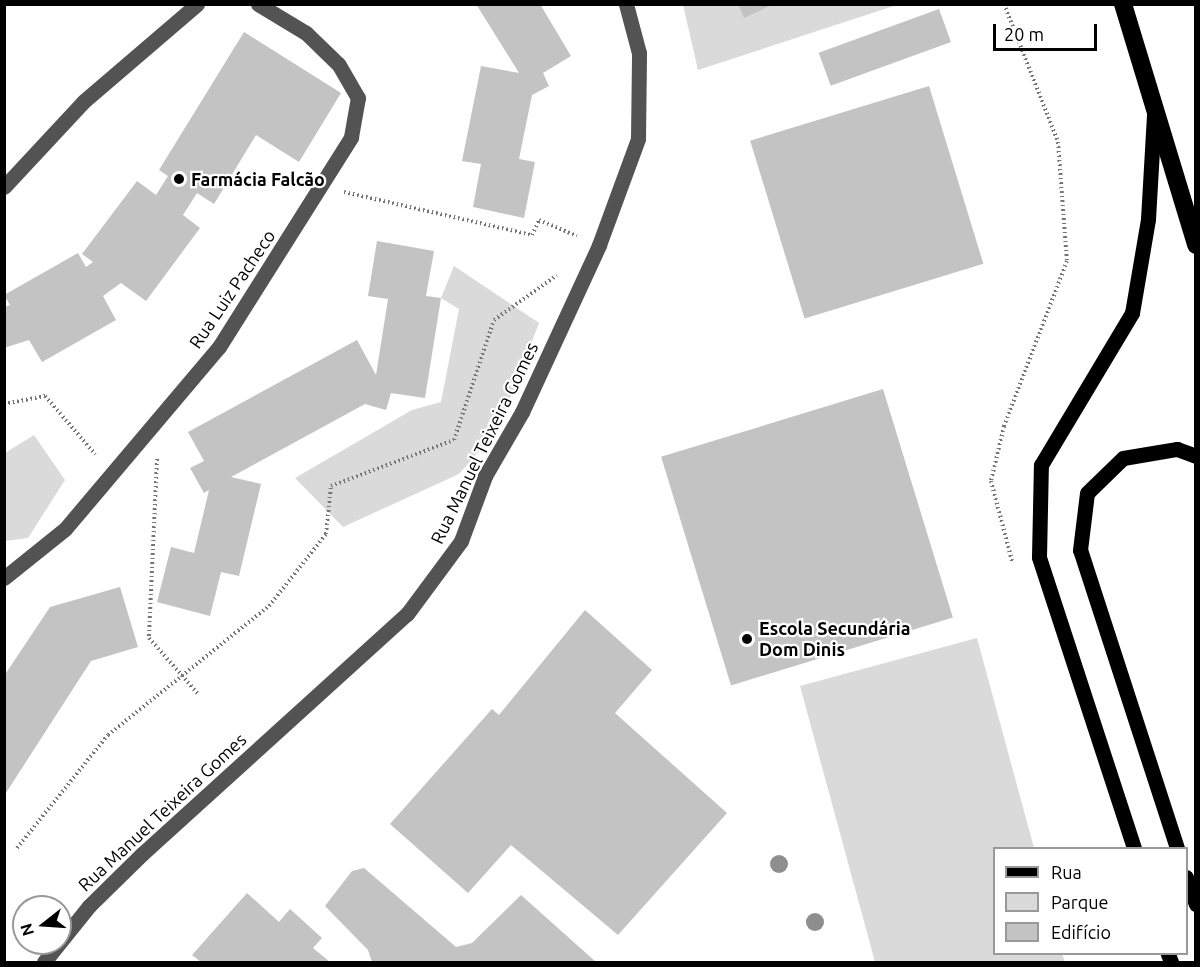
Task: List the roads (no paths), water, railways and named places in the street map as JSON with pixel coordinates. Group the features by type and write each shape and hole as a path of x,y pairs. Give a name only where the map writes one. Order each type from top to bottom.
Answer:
{"highway":[{"path":"1123,4 1196,245"}],"main road":[{"path":"1133,847 1039,557 1041,465 1132,313 1148,219 1154,108"},
{"path":"1176,847 1080,550 1087,494 1123,458 1177,449 1196,456"},
{"path":"1188,882 1196,904"}],"street":[{"path":"4,187 84,101 197,4"},
{"name":"Rua Luiz Pacheco","path":"4,578 65,529 219,347 323,187 351,137 358,98 338,64 306,33 258,4"},
{"name":"Rua Manuel Teixeira Gomes","path":"44,963 88,906 142,854 407,614 460,541 485,476 599,245 638,139 639,53 626,4"}],"place":[{"name":"Farmácia Falcão","path":"179,179"},
{"name":"Escola Secundária Dom Dinis","path":"747,639"}]}
